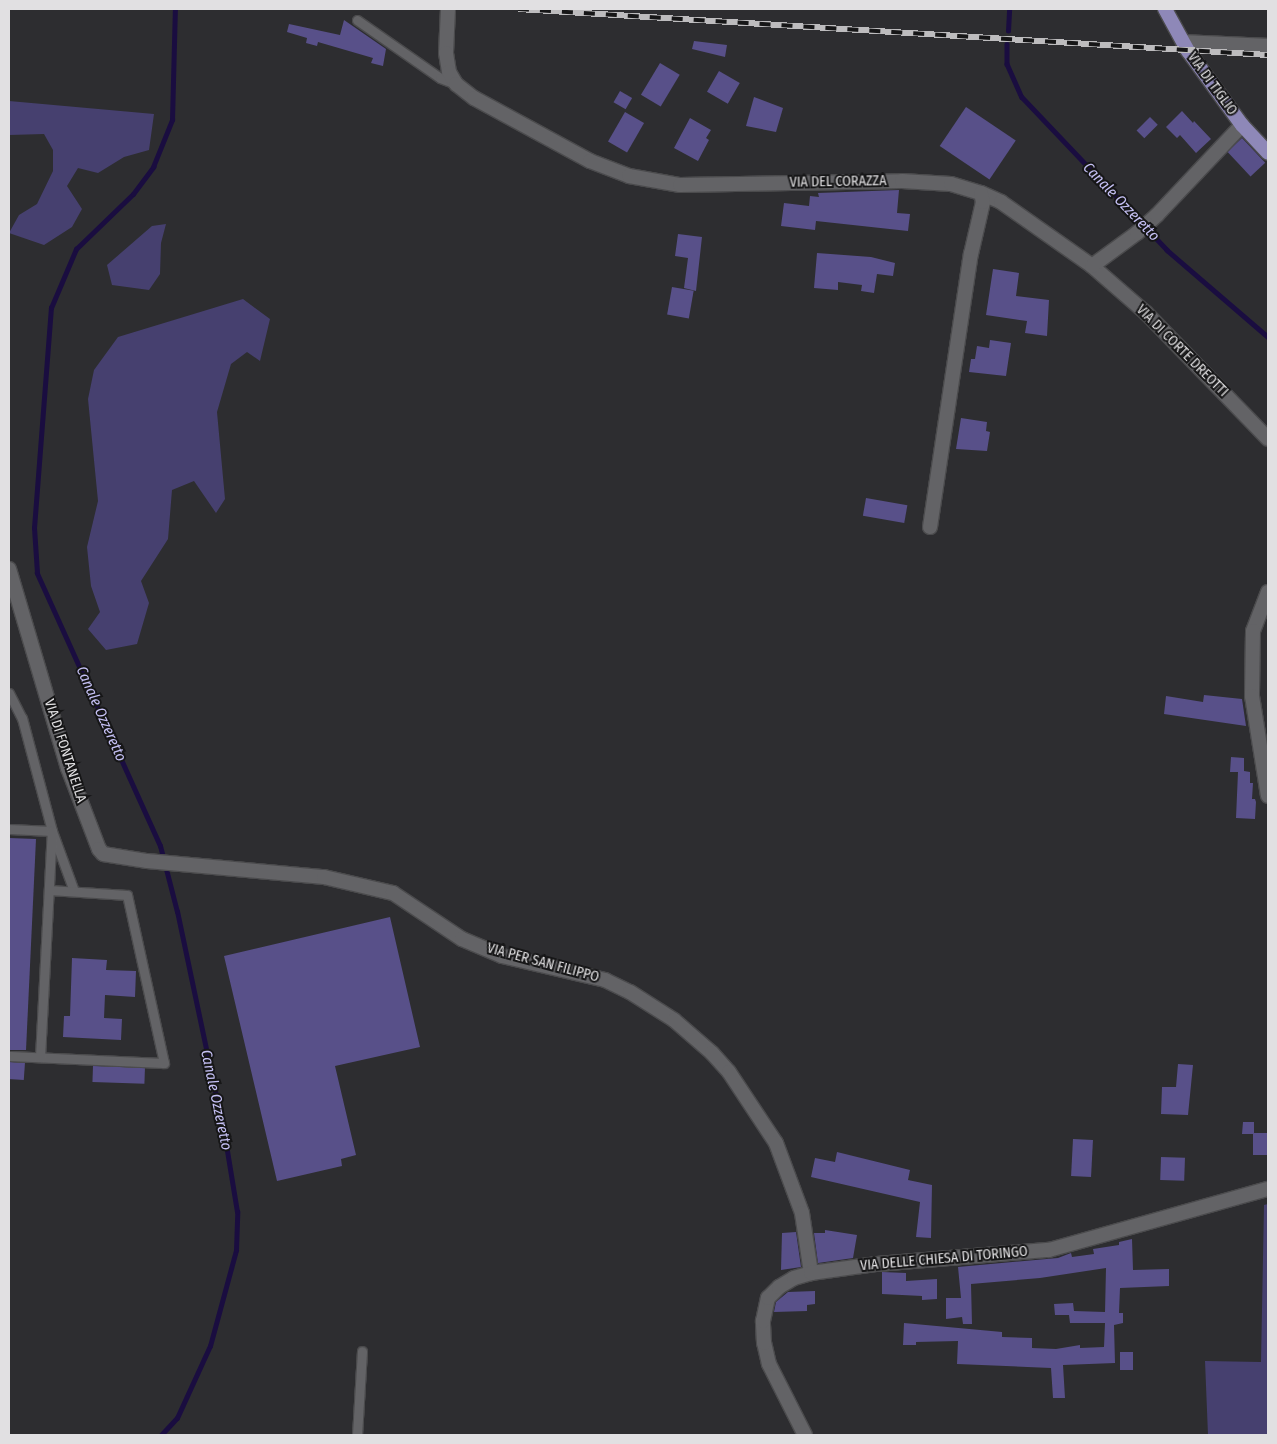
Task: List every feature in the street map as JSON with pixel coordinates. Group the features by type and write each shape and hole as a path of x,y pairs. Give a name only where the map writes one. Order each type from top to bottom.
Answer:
{"main road":[{"name":"VIA DI TIGLIO","path":"1166,9 1183,42 1242,125 1268,153"}],"street":[{"path":"448,9 446,52 449,72 456,84"},
{"path":"1183,42 1268,46"},
{"name":"VIA DEL CORAZZA","path":"456,84 474,98 590,161 629,176 680,185 916,182 951,184 982,193 1001,202 1092,266"},
{"path":"1092,266 1137,233 1242,125"},
{"path":"930,528 971,254 982,202 982,193"},
{"name":"VIA DI CORTE DREOTTI","path":"1092,266 1146,313 1268,439"},
{"name":"VIA DI FONTANELLA","path":"9,569 68,768 99,849 108,856 182,863"},
{"path":"1268,592 1253,631 1252,686 1268,796"},
{"name":"VIA PER SAN FILIPPO","path":"182,863 324,877 393,893 462,939 502,956 605,980 674,1020 712,1053 729,1072 776,1143 802,1213 811,1273"},
{"name":"VIA DELLE CHIESA DI TORINGO","path":"805,1435 769,1364 764,1343 763,1321 768,1298 779,1286 811,1273 877,1264 1049,1250 1268,1189"}],"lane":[{"path":"357,20 440,78 456,84"},
{"path":"9,693 22,718 52,831 74,891"},
{"path":"9,829 52,831"},
{"path":"40,1057 52,831"},
{"path":"9,1056 164,1063 127,894 49,890"},
{"path":"357,1435 362,1350"}],"shaded area":[{"path":"9,101 154,114 149,150 124,157 98,173 78,168 67,186 82,209 72,227 44,245 9,233 19,215 37,204 53,171 53,150 44,134 9,135"},
{"path":"166,224 161,243 160,274 149,290 112,285 107,265 152,226"},
{"path":"243,299 270,319 260,361 247,352 231,364 217,412 225,499 216,513 194,481 172,490 168,539 141,581 149,603 137,644 106,650 88,629 100,612 91,586 87,547 98,501 88,399 94,370 118,337"},
{"path":"1268,1204 1268,1435 1208,1435 1205,1361 1261,1362 1264,1205"}],"building":[{"path":"344,20 386,49 383,66 371,63 373,58 318,42 317,46 306,43 307,38 287,32 289,24 340,35"},
{"path":"694,41 727,45 725,57 692,49"},
{"path":"660,63 680,75 661,107 641,95"},
{"path":"719,71 740,83 728,104 707,92"},
{"path":"620,91 632,98 626,109 614,102"},
{"path":"754,97 783,108 776,132 746,126"},
{"path":"966,107 1016,141 989,180 940,146"},
{"path":"1182,111 1211,139 1196,153 1180,135 1177,138 1166,127"},
{"path":"625,112 644,123 627,152 608,141"},
{"path":"1150,117 1158,125 1144,138 1137,130"},
{"path":"690,118 711,130 706,138 709,140 698,161 674,148"},
{"path":"1242,138 1265,163 1251,177 1227,152"},
{"path":"899,190 897,213 910,214 908,231 816,221 815,230 781,226 784,203 809,206 810,196 819,197 818,193"},
{"path":"678,234 702,237 696,291 684,288 688,258 675,256"},
{"path":"817,253 871,257 895,263 893,276 877,274 874,293 861,291 862,285 838,282 838,290 814,288"},
{"path":"993,269 1019,273 1016,296 1049,300 1047,336 1025,333 1027,321 986,315"},
{"path":"672,287 694,291 689,318 667,315"},
{"path":"990,340 1011,343 1006,376 969,372 971,359 975,359 977,346 989,348"},
{"path":"961,418 987,422 986,431 990,432 987,451 956,449"},
{"path":"866,498 907,505 904,523 863,516"},
{"path":"1204,695 1242,699 1246,726 1164,714 1166,696 1203,702"},
{"path":"1231,757 1244,758 1244,771 1250,772 1250,783 1253,783 1252,799 1255,799 1256,802 1255,819 1236,818 1238,772 1230,772"},
{"path":"9,838 36,839 26,1050 9,1050"},
{"path":"390,917 420,1047 335,1066 356,1155 341,1159 342,1166 277,1181 224,956"},
{"path":"72,958 107,960 106,970 136,971 135,997 105,995 104,1018 122,1019 121,1040 63,1037 64,1016 70,1016"},
{"path":"9,1062 25,1063 24,1080 9,1079"},
{"path":"1178,1064 1193,1065 1188,1115 1161,1114 1162,1087 1176,1087"},
{"path":"93,1066 145,1068 144,1084 92,1082"},
{"path":"1243,1122 1254,1122 1254,1133 1268,1133 1268,1155 1253,1155 1253,1134 1242,1134"},
{"path":"1073,1139 1093,1140 1091,1177 1071,1176"},
{"path":"837,1152 910,1170 908,1180 932,1185 931,1238 916,1237 920,1202 811,1177 815,1158 835,1162"},
{"path":"1161,1157 1185,1158 1184,1181 1160,1180"},
{"path":"825,1230 857,1235 853,1258 818,1263 814,1233 825,1233"},
{"path":"796,1232 801,1267 781,1270 782,1233"},
{"path":"1132,1239 1133,1270 1169,1269 1169,1286 1120,1288 1119,1313 1123,1313 1123,1323 1114,1325 1115,1363 1063,1365 1065,1398 1053,1398 1051,1368 957,1364 958,1341 916,1342 916,1345 903,1345 904,1323 1002,1332 1002,1337 1032,1338 1032,1348 1056,1349 1080,1345 1080,1348 1104,1347 1105,1323 1070,1323 1069,1315 1055,1315 1054,1304 1073,1303 1074,1311 1105,1312 1106,1268 1040,1278 971,1284 972,1324 963,1324 962,1317 946,1319 946,1298 961,1298 958,1267 1058,1258 1071,1253 1072,1257 1094,1254 1093,1249 1119,1245 1119,1242"},
{"path":"882,1272 906,1273 906,1281 937,1279 937,1299 922,1300 922,1296 882,1294"},
{"path":"815,1291 815,1304 807,1305 807,1311 774,1312 776,1302 788,1292"},
{"path":"1120,1352 1133,1352 1133,1370 1120,1370"}],"waterway":[{"name":"Canale Ozzeretto","path":"161,1435 177,1418 210,1346 236,1250 237,1212 225,1139 177,912 160,846 37,573 34,528 51,308 76,249 133,194 153,167 172,120 175,9"},
{"name":"Canale Ozzeretto","path":"1008,31 1009,9"},
{"name":"Canale Ozzeretto","path":"1007,44 1007,64 1022,97 1167,250 1268,337"}],"railway":[{"path":"518,9 1268,55"}]}
